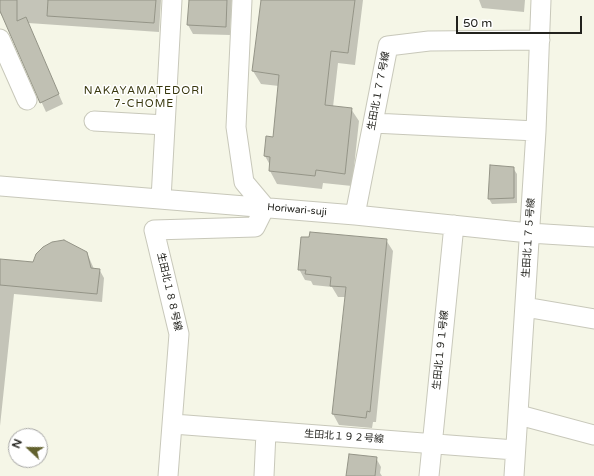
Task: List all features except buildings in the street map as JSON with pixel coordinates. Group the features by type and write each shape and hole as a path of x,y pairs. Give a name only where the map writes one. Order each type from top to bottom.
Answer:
{"street":[{"path":"161,199 172,0"},
{"path":"242,0 236,127 244,182 265,207"},
{"name":"生田北１７５号線","path":"514,476 536,131 541,0"},
{"path":"0,39 27,100"},
{"name":"生田北１７７号線","path":"355,215 388,46 429,41 540,40"},
{"path":"94,121 165,125"},
{"path":"373,123 536,131"},
{"name":"Horiwari-suji","path":"0,186 265,207 530,233 594,237"},
{"name":"生田北１８８号線","path":"168,476 179,334 154,230 255,227 265,207"},
{"name":"生田北１９１号線","path":"429,476 454,225"},
{"path":"525,307 594,318"},
{"path":"519,415 594,435"},
{"name":"生田北１９２号線","path":"173,424 515,450"},
{"path":"264,476 266,432"}],"district":[{"name":"NAKAYAMATEDORI 7-CHOME","path":"144,97"}]}
